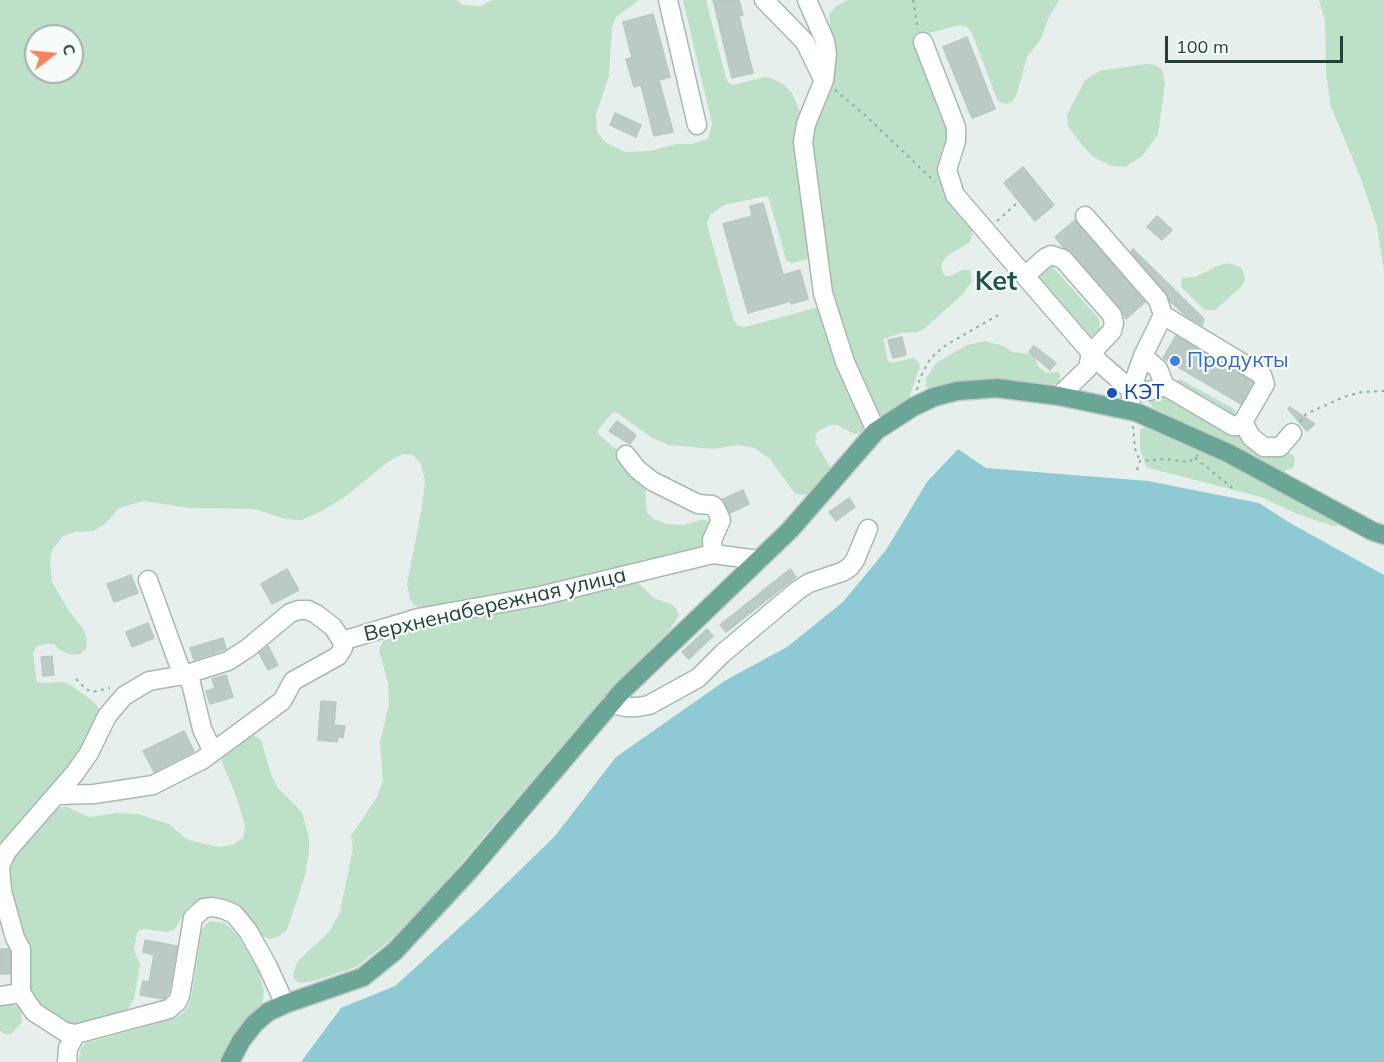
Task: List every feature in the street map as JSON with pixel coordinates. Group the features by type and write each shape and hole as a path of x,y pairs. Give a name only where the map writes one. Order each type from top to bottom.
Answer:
{"main road":[{"path":"230,1062 241,1041 254,1024 268,1012 363,977 395,951 470,870 611,703 759,560 818,499 876,431 912,407 934,397 969,390 997,388 1059,396 1147,415 1315,499 1372,531 1384,535"}],"street":[{"path":"668,0 697,125"},
{"path":"764,0 805,42 824,80"},
{"path":"807,0 825,41 826,54 824,80 806,124 803,142 823,293 845,362 876,431"},
{"path":"923,42 956,127 956,141 947,170 955,195 1099,362 1131,390 1149,392 1165,386"},
{"path":"1084,216 1158,300 1163,315 1264,378 1265,384 1243,422 1237,426 1227,423 1165,386 1158,369 1143,356"},
{"path":"1025,276 1051,255 1063,259 1112,315 1114,323 1112,331 1092,353 1088,368 1059,396"},
{"path":"1130,411 1131,390 1143,356 1163,315"},
{"path":"1243,422 1251,437 1264,447 1280,447 1292,433"},
{"path":"626,455 637,469 652,481 698,504 715,507 721,520 712,540 713,554"},
{"path":"611,703 625,707 650,705 698,678 722,654 798,590 819,579 842,573 850,567 868,529"},
{"name":"Верхненабережная улица","path":"21,993 21,949 7,938 0,866 7,851 75,773 89,753 107,716 124,696 149,681 184,675 231,660 290,613 299,609 316,614 333,627 342,641 418,618 540,596 713,554 759,560"},
{"path":"148,580 184,675 191,683 202,729 213,752"},
{"path":"57,795 94,794 153,786 202,760 282,701 293,681 338,656 343,648 342,641"},
{"path":"0,996 21,993 34,1012 65,1032 76,1034 174,1006 181,990 193,918 196,913 207,907 223,909 240,920 261,954 285,1004"},
{"path":"67,1062 68,1048 76,1034"}],"path":[{"path":"913,0 916,22 923,42"},
{"path":"824,80 865,115 936,183"},
{"path":"986,232 1016,204"},
{"path":"912,407 920,378 930,359 943,347 998,315"},
{"path":"1292,433 1306,414 1312,411 1353,394 1384,392"},
{"path":"1130,411 1140,461 1137,470"},
{"path":"1140,461 1165,459 1189,462 1195,458 1204,442"},
{"path":"1195,458 1235,490"},
{"path":"76,679 92,692 114,687"}],"green space":[{"path":"0,0 456,0 463,5 481,6 492,0 639,0 616,17 612,27 609,76 596,115 597,132 606,143 625,152 649,151 708,139 712,124 683,0 706,0 729,83 733,85 764,77 771,78 783,84 792,93 801,114 808,259 792,263 786,260 769,199 766,196 724,205 710,215 707,224 734,321 738,326 745,327 815,308 822,315 866,428 861,433 854,434 837,425 830,425 816,434 815,442 832,470 811,494 796,494 770,459 755,448 737,445 714,449 669,445 654,439 613,412 598,430 599,435 617,450 629,474 645,487 647,513 666,524 683,525 706,520 710,523 711,530 702,550 537,588 420,608 410,599 407,584 425,481 421,464 413,455 403,454 389,461 346,496 322,511 301,520 286,519 254,509 190,508 143,501 119,508 105,524 94,531 75,532 63,536 52,550 50,560 52,582 69,611 84,630 87,641 86,649 80,654 72,655 59,650 54,644 37,646 33,653 37,682 63,682 72,686 95,703 101,712 85,744 69,767 0,847"},
{"path":"848,0 1059,0 1049,17 1041,39 1027,57 1016,96 1012,102 1007,104 997,99 972,33 967,27 960,25 929,33 920,38 949,126 949,138 939,167 973,230 970,242 947,256 941,268 945,276 962,270 970,270 972,281 963,294 925,328 918,332 901,333 883,339 888,361 891,363 913,358 920,366 909,398 882,416 878,416 851,360 829,292 809,143 833,54 829,15 836,6"},
{"path":"1319,0 1384,0 1384,272 1377,226 1360,176 1331,107 1326,74 1325,21"},
{"path":"1146,64 1162,69 1165,84 1158,135 1142,156 1125,167 1111,166 1092,156 1083,146 1068,126 1067,115 1085,80 1099,71"},
{"path":"1228,263 1240,267 1245,280 1241,287 1215,310 1205,310 1181,287 1182,278 1195,277"},
{"path":"1050,266 1099,319 1100,330 1092,336 1088,337 1036,276"},
{"path":"985,341 1003,346 1012,352 1031,354 1038,366 1046,373 1058,372 1060,374 1060,383 1051,385 997,379 926,387 926,379 936,363 967,345"},
{"path":"1180,379 1234,409 1239,417 1236,420 1175,382"},
{"path":"1168,393 1241,436 1291,454 1295,457 1293,468 1283,471 1153,408 1148,400"},
{"path":"1144,427 1222,460 1339,525 1333,526 1297,514 1261,497 1149,468 1146,466 1140,449 1140,430"},
{"path":"636,581 654,598 673,605 677,610 679,615 669,631 615,684 426,904 388,942 356,967 314,981 300,983 295,980 293,974 298,961 329,932 340,912 353,848 351,836 377,797 383,780 380,743 389,704 388,684 379,650 383,641 421,628 542,604"},
{"path":"254,735 261,740 272,777 278,788 302,812 309,837 305,875 287,930 270,939 262,936 250,918 234,902 217,897 203,898 188,907 175,929 167,932 141,929 137,933 134,950 140,965 134,999 123,1013 75,1025 66,1023 39,1005 30,990 30,952 22,935 11,890 9,867 15,855 55,810 61,807 67,807 89,817 117,813 138,814 169,824 186,839 218,847 233,845 243,838 245,825 222,762 223,757 248,737"},
{"path":"212,921 225,923 239,937 259,972 264,991 262,1005 233,1035 219,1062 78,1062 81,1048 86,1043 176,1018 183,1013 191,999 202,929"},
{"path":"0,1005 19,1007 22,1022 11,1034 4,1034 0,1030"}],"water":[{"path":"958,449 986,468 1148,481 1259,503 1290,523 1384,575 1384,1062 301,1062 341,1008 395,986 481,908 555,836 616,757 726,680 787,647 843,602 886,550 927,482"}],"building":[{"path":"713,0 739,0 743,15 739,16 753,73 732,78"},
{"path":"653,14 670,77 659,80 673,132 654,136 641,85 634,87 626,59 632,58 623,22"},
{"path":"967,37 995,109 972,118 943,47"},
{"path":"615,113 641,125 636,137 610,125"},
{"path":"1023,167 1054,205 1035,221 1004,183"},
{"path":"763,203 783,275 800,270 808,299 791,304 791,301 748,313 723,224 752,216 750,206"},
{"path":"1157,216 1172,230 1162,240 1147,227"},
{"path":"1075,220 1145,302 1126,319 1120,308 1055,237"},
{"path":"1133,249 1204,319 1202,325 1185,315 1170,301 1166,293 1131,252"},
{"path":"1176,336 1253,382 1241,404 1163,358"},
{"path":"902,337 906,355 893,358 888,340"},
{"path":"1034,346 1056,363 1050,370 1029,352"},
{"path":"1290,407 1315,424 1307,431 1288,409"},
{"path":"617,421 636,435 630,444 609,431"},
{"path":"743,490 749,504 730,513 723,499"},
{"path":"849,498 855,507 836,521 829,512"},
{"path":"287,569 299,590 272,604 261,584"},
{"path":"790,569 796,577 726,632 720,625"},
{"path":"131,575 138,593 114,602 107,584"},
{"path":"148,623 154,638 132,647 126,632"},
{"path":"707,629 713,636 689,659 682,652"},
{"path":"223,638 226,649 194,660 190,648"},
{"path":"268,646 278,665 268,670 259,653"},
{"path":"52,656 54,675 43,676 41,657"},
{"path":"226,675 233,697 210,704 206,691 215,688 212,679"},
{"path":"321,701 336,702 334,725 345,726 343,738 338,737 337,742 318,740"},
{"path":"184,731 194,751 154,772 143,751"},
{"path":"145,940 177,946 169,992 164,999 140,995 143,981 149,982 154,955 143,952"},
{"path":"0,949 8,949 10,952 10,974 0,974"}],"place":[{"name":"Продукты","path":"1175,361"},
{"name":"КЭТ","path":"1112,393"}],"district":[{"name":"Ket","path":"996,282"}]}
